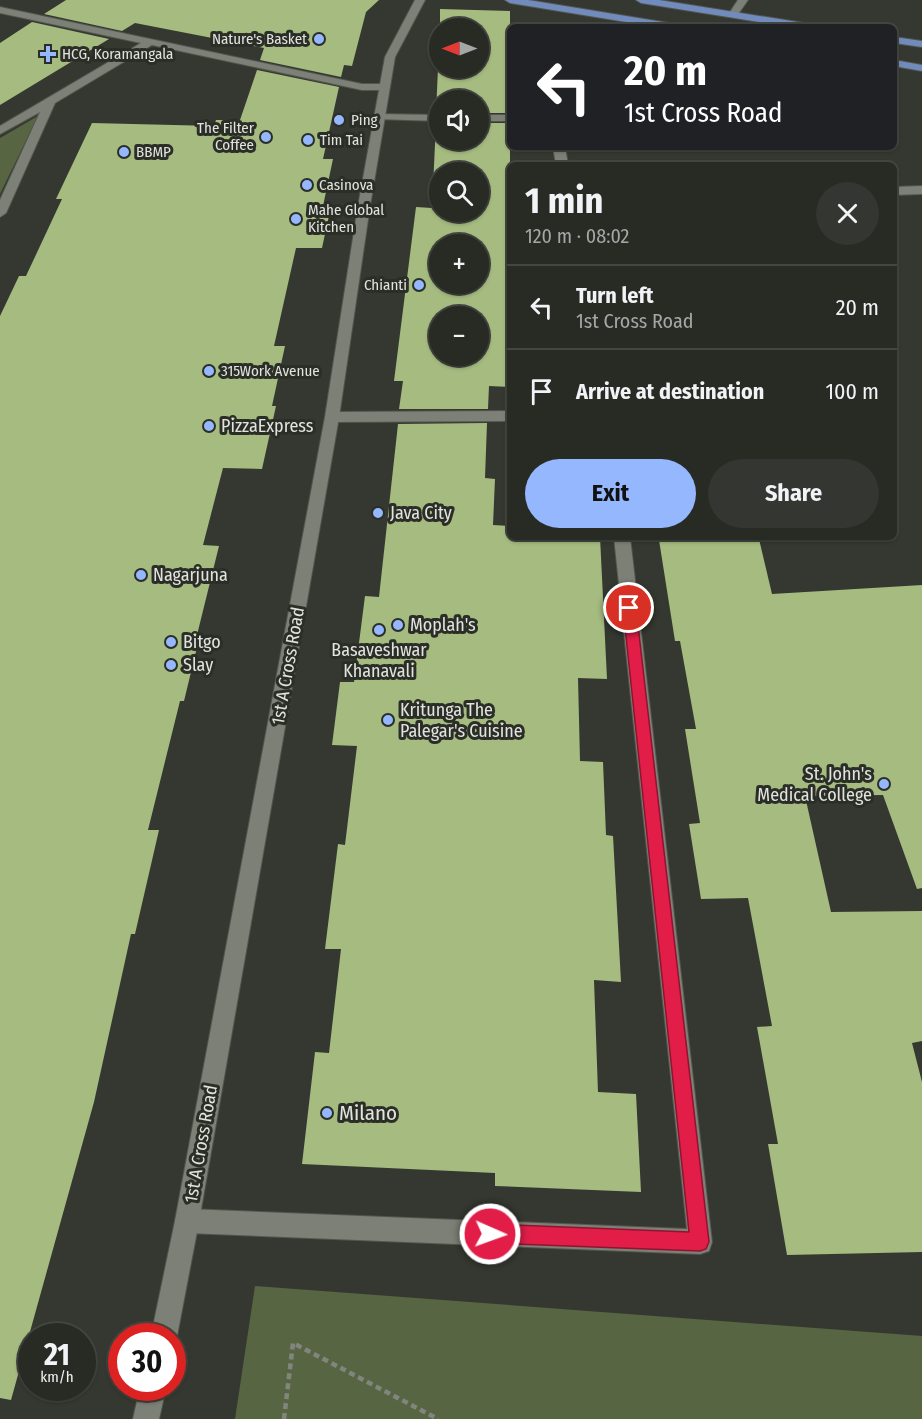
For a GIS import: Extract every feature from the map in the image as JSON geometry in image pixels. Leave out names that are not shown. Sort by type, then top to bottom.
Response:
[{"type":"main road","points":[[510,0],[657,24]]},
{"type":"main road","points":[[641,0],[791,24]]},
{"type":"main road","points":[[897,40],[922,44]]},
{"type":"main road","points":[[897,64],[922,68]]},
{"type":"street","name":"1st A Cross Road","points":[[167,1323],[332,417],[390,57],[420,0]]},
{"type":"street","points":[[733,15],[743,0]]},
{"type":"street","points":[[0,17],[5,11],[362,87],[385,87]]},
{"type":"street","points":[[0,131],[150,42]]},
{"type":"street","points":[[0,213],[50,102]]},
{"type":"street","points":[[379,117],[429,118]]},
{"type":"street","points":[[489,118],[507,118]]},
{"type":"street","points":[[897,191],[922,190]]},
{"type":"street","points":[[332,417],[507,416]]},
{"type":"street","points":[[187,1221],[700,1242],[622,540]]},
{"type":"street","points":[[146,1419],[150,1401]]},
{"type":"path","points":[[284,1419],[293,1343],[438,1419]]},
{"type":"green space","points":[[38,116],[0,194],[0,138]]},
{"type":"green space","points":[[255,1286],[922,1336],[922,1419],[235,1419]]},
{"type":"building","points":[[66,0],[379,0],[366,12],[352,66],[344,65],[341,77],[260,60],[264,48],[135,23],[122,31],[44,14]]},
{"type":"building","points":[[440,9],[510,11],[510,24],[507,24],[507,113],[489,113],[489,90],[437,90],[438,78],[489,78],[489,18],[440,18]]},
{"type":"building","points":[[32,22],[109,39],[0,105],[0,43]]},
{"type":"building","points":[[257,70],[339,87],[323,159],[333,159],[323,206],[331,206],[322,248],[296,248],[274,346],[285,346],[272,406],[276,406],[262,469],[223,468],[203,545],[219,546],[197,635],[200,635],[184,701],[180,701],[148,830],[159,830],[135,934],[131,934],[94,1102],[32,1323],[18,1323],[18,1375],[11,1400],[0,1398],[0,316],[19,276],[26,276],[62,199],[56,199],[92,123],[214,126],[216,120],[240,120]]},
{"type":"building","points":[[489,123],[507,123],[507,150],[510,150],[510,162],[507,162],[507,387],[489,386],[488,409],[399,409],[403,381],[394,381],[416,207],[429,208],[429,222],[489,222],[489,162],[434,162],[435,150],[489,150]]},
{"type":"building","points":[[487,423],[485,478],[495,479],[493,525],[507,526],[507,540],[600,540],[607,679],[578,678],[580,761],[603,762],[606,835],[613,836],[621,982],[594,980],[598,1092],[636,1094],[641,1192],[495,1186],[495,1173],[302,1164],[315,1052],[329,1053],[341,949],[325,949],[338,844],[345,845],[357,746],[332,745],[340,682],[354,682],[365,596],[379,597],[398,424]]},
{"type":"building","points":[[659,540],[759,540],[772,594],[922,585],[922,888],[917,889],[883,795],[805,796],[831,912],[922,911],[922,1041],[912,1043],[922,1082],[922,1252],[787,1255],[768,1144],[778,1144],[757,1027],[772,1026],[748,898],[701,899],[689,824],[700,823],[685,729],[696,729],[680,641],[675,641]]},
{"type":"place","name":"Nature's Basket","points":[[319,39]]},
{"type":"place","name":"HCG, Koramangala","points":[[48,54]]},
{"type":"place","name":"Ping","points":[[339,120]]},
{"type":"place","name":"The Filter Coffee","points":[[266,137]]},
{"type":"place","name":"Tim Tai","points":[[308,140]]},
{"type":"place","name":"BBMP","points":[[124,152]]},
{"type":"place","name":"Casinova","points":[[307,185]]},
{"type":"place","name":"Mahe Global Kitchen","points":[[296,219]]},
{"type":"place","name":"Chianti","points":[[419,285]]},
{"type":"place","name":"315Work Avenue","points":[[209,371]]},
{"type":"place","name":"PizzaExpress","points":[[209,426]]},
{"type":"place","name":"Java City","points":[[378,513]]},
{"type":"place","name":"Nagarjuna","points":[[141,575]]},
{"type":"place","name":"Moplah's","points":[[398,625]]},
{"type":"place","name":"Basaveshwar Khanavali","points":[[379,630]]},
{"type":"place","name":"Bitgo","points":[[171,642]]},
{"type":"place","name":"Slay","points":[[171,665]]},
{"type":"place","name":"Kritunga The Palegar's Cuisine","points":[[388,720]]},
{"type":"place","name":"St. John's Medical College","points":[[884,784]]},
{"type":"place","name":"Milano","points":[[327,1113]]},
{"type":"route","points":[[490,1234],[700,1242],[629,608]]}]
